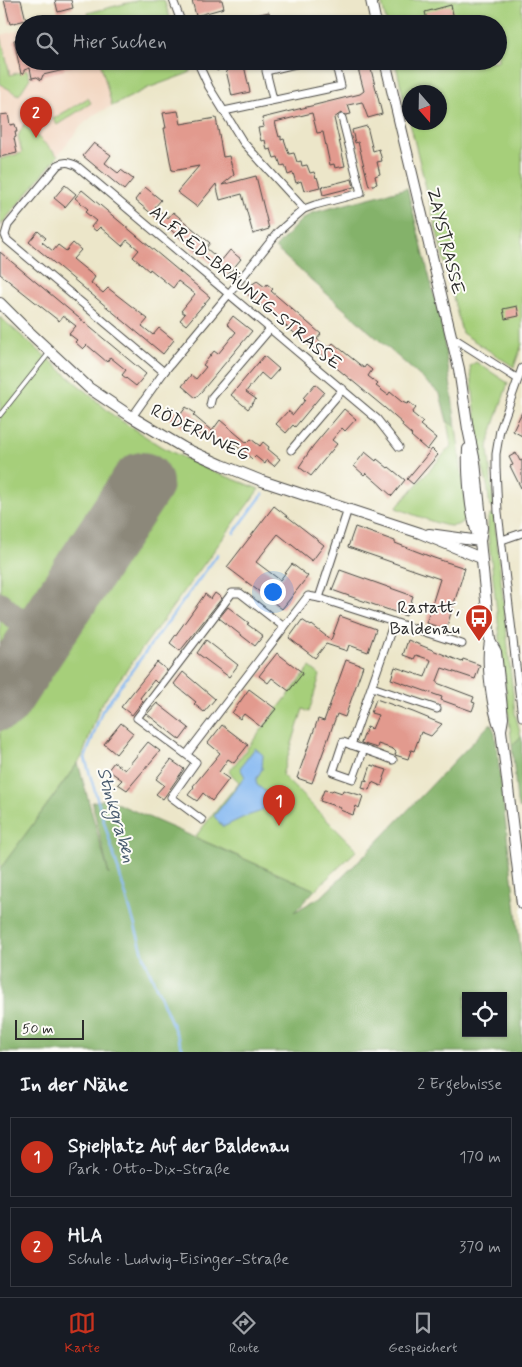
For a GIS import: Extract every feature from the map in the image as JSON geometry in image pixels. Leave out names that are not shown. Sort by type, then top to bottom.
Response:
[{"type":"street","points":[[173,0],[179,15]]},
{"type":"street","points":[[370,0],[374,15]]},
{"type":"street","points":[[202,70],[243,142],[304,209]]},
{"type":"street","points":[[270,70],[266,71],[273,99]]},
{"type":"street","points":[[224,111],[341,86],[337,70]]},
{"type":"street","name":"ZAYSTRASSE","points":[[386,70],[452,337],[475,462],[482,528],[480,541],[490,641],[489,662],[496,720],[501,730],[522,904]]},
{"type":"street","points":[[132,417],[164,372],[278,232],[304,209],[361,193],[342,118]]},
{"type":"street","name":"ALFRED-BRÄUNIG-STRASSE","points":[[164,372],[7,240],[5,230],[58,166],[64,162],[70,162],[77,166],[228,295],[343,389],[378,419],[399,447]]},
{"type":"street","name":"RÖDERNWEG","points":[[0,303],[89,388],[132,417],[184,448],[222,466],[262,481],[420,533],[482,558]]},
{"type":"street","points":[[210,405],[212,397],[270,329]]},
{"type":"street","points":[[452,337],[518,379]]},
{"type":"street","points":[[522,368],[500,430],[496,454],[498,512],[522,717]]},
{"type":"street","points":[[291,450],[343,389]]},
{"type":"street","points":[[320,598],[348,509]]},
{"type":"street","name":"RÖDERNWEG","points":[[420,533],[480,541]]},
{"type":"street","points":[[502,540],[522,533]]},
{"type":"street","points":[[202,820],[171,797],[196,762],[137,718],[232,593],[240,593],[284,627]]},
{"type":"street","points":[[187,754],[308,596],[320,598],[462,644]]},
{"type":"street","points":[[351,745],[394,622]]},
{"type":"street","points":[[372,687],[437,709]]},
{"type":"street","points":[[364,749],[353,779],[333,772],[343,742],[364,749],[393,760]]},
{"type":"lane","points":[[0,415],[50,352]]},
{"type":"shaded area","points":[[15,31],[15,70],[102,70],[112,106],[95,114],[81,126],[0,228],[0,32],[1,35]]},
{"type":"green space","points":[[139,0],[164,0],[169,15],[89,15],[88,13]]},
{"type":"green space","points":[[381,0],[522,0],[522,344],[514,367],[462,333],[412,130],[447,130],[447,85],[402,85],[402,91],[397,70],[507,70],[507,15],[385,15]]},
{"type":"green space","points":[[0,32],[10,75],[27,70],[30,78],[19,95],[0,84]]},
{"type":"green space","points":[[102,70],[190,70],[189,73],[148,88],[112,106]]},
{"type":"green space","points":[[88,98],[91,103],[57,125],[53,119]]},
{"type":"green space","points":[[37,105],[40,113],[33,123],[27,112]]},
{"type":"green space","points":[[24,124],[58,156],[0,226],[0,159],[22,153],[18,136]]},
{"type":"green space","points":[[407,188],[441,323],[456,427],[447,421],[440,394],[275,248],[301,220],[312,213]]},
{"type":"green space","points":[[0,317],[114,416],[160,446],[207,469],[259,489],[100,706],[82,757],[0,869]]},
{"type":"green space","points":[[476,362],[508,383],[488,448],[494,507],[490,507],[481,461],[470,366]]},
{"type":"green space","points":[[447,421],[456,427],[467,513],[462,522],[453,526],[433,522],[396,508],[451,446]]},
{"type":"green space","points":[[494,514],[515,713],[521,737],[512,745],[488,533],[488,517]]},
{"type":"green space","points":[[310,667],[320,675],[309,712],[303,709],[282,775],[357,850],[315,890],[195,837],[239,782],[229,772]]},
{"type":"green space","points":[[491,723],[495,733],[522,963],[522,1052],[0,1052],[0,869],[78,763],[109,875],[92,802],[107,799],[315,890],[294,912],[322,896],[363,857]]},
{"type":"green space","points":[[521,737],[522,809],[519,808],[517,802],[512,745]]},
{"type":"water","points":[[255,748],[263,755],[262,769],[256,780],[257,785],[272,797],[271,803],[259,812],[223,827],[214,816],[245,777],[240,768]]},
{"type":"building","points":[[4,0],[21,0],[25,15],[15,15],[15,23],[10,24]]},
{"type":"building","points":[[55,0],[71,0],[73,8],[58,12]]},
{"type":"building","points":[[192,0],[222,0],[224,8],[196,15]]},
{"type":"building","points":[[451,5],[453,15],[426,15],[425,12]]},
{"type":"building","points":[[269,12],[270,15],[256,15]]},
{"type":"building","points":[[30,70],[64,70],[43,75],[41,80],[37,77],[32,78]]},
{"type":"building","points":[[226,70],[245,70],[250,92],[232,96]]},
{"type":"building","points":[[358,70],[371,70],[382,114],[368,118],[362,102],[348,105],[351,114],[341,113],[334,118],[345,166],[335,168],[334,164],[330,165],[323,132],[317,133],[312,113],[275,122],[279,137],[281,136],[281,140],[284,139],[289,154],[294,153],[297,162],[301,161],[302,166],[307,165],[310,173],[314,172],[317,177],[320,187],[304,191],[301,181],[296,183],[293,173],[288,175],[285,165],[281,166],[278,157],[274,158],[271,149],[267,150],[265,140],[261,141],[258,128],[264,127],[262,118],[360,94],[364,91]]},
{"type":"building","points":[[178,111],[181,124],[216,118],[223,157],[229,156],[234,175],[222,185],[256,176],[269,229],[253,234],[242,194],[220,200],[216,184],[197,207],[177,192],[199,166],[172,171],[163,113]]},
{"type":"building","points":[[8,114],[10,125],[15,124],[17,132],[15,132],[16,137],[14,138],[17,153],[0,157],[0,115]]},
{"type":"building","points":[[367,126],[373,151],[379,149],[382,161],[377,162],[380,174],[375,176],[377,184],[369,186],[358,142],[355,143],[352,130]]},
{"type":"building","points":[[94,143],[111,155],[105,163],[118,173],[121,170],[133,179],[124,190],[83,156]]},
{"type":"building","points":[[352,179],[354,187],[323,195],[321,187]]},
{"type":"building","points":[[65,185],[76,194],[65,207],[54,198]]},
{"type":"building","points":[[145,187],[161,200],[155,207],[168,218],[173,212],[210,243],[206,248],[221,261],[230,250],[241,259],[227,276],[197,252],[194,252],[190,246],[135,200]]},
{"type":"building","points":[[82,190],[210,297],[186,325],[180,320],[185,314],[181,311],[195,294],[178,281],[173,288],[150,269],[149,271],[133,257],[139,250],[127,240],[122,246],[100,227],[96,231],[91,227],[96,221],[85,212],[88,209],[75,198]]},
{"type":"building","points":[[38,231],[46,238],[42,242],[53,251],[58,245],[66,251],[73,243],[81,250],[73,259],[95,277],[91,283],[103,293],[108,288],[148,319],[142,326],[153,335],[159,328],[174,340],[163,354],[29,242]]},
{"type":"building","points":[[0,252],[146,374],[136,386],[122,375],[126,370],[110,357],[107,362],[87,345],[83,349],[75,342],[77,340],[69,334],[76,326],[63,316],[59,321],[0,274]]},
{"type":"building","points":[[257,281],[265,287],[267,284],[273,289],[271,291],[321,334],[317,339],[328,348],[333,343],[364,368],[366,365],[372,370],[368,376],[378,384],[376,386],[388,395],[390,392],[402,402],[407,404],[409,402],[416,408],[412,413],[423,422],[420,425],[436,438],[427,450],[385,408],[246,293],[251,285]]},
{"type":"building","points":[[517,306],[519,316],[505,319],[503,309]]},
{"type":"building","points":[[233,316],[252,331],[196,398],[182,386],[191,375],[196,379],[206,367],[203,365],[214,351],[218,354],[236,332],[227,324]]},
{"type":"building","points":[[264,356],[279,369],[269,380],[261,373],[248,389],[246,392],[256,399],[248,409],[231,395]]},
{"type":"building","points":[[315,384],[324,392],[295,427],[293,425],[286,433],[276,424],[288,411],[293,415],[305,400],[303,398]]},
{"type":"building","points":[[186,407],[195,413],[193,415],[212,431],[220,420],[247,443],[251,439],[260,446],[263,442],[280,459],[274,466],[267,460],[265,464],[255,456],[252,459],[231,441],[226,448],[209,434],[206,439],[187,424],[184,429],[168,418],[174,409],[181,414]]},
{"type":"building","points":[[344,409],[356,419],[345,431],[342,428],[332,440],[337,444],[311,476],[299,467],[313,446]]},
{"type":"building","points":[[522,412],[522,436],[513,431]]},
{"type":"building","points":[[432,449],[438,455],[413,484],[407,479]]},
{"type":"building","points":[[365,452],[405,480],[392,496],[366,473],[364,475],[354,466]]},
{"type":"building","points":[[516,453],[520,461],[522,460],[522,490],[510,466],[513,465],[509,457]]},
{"type":"building","points":[[274,506],[324,545],[312,561],[278,534],[256,562],[280,580],[292,564],[308,576],[282,609],[227,567]]},
{"type":"building","points":[[355,527],[465,568],[446,629],[426,623],[440,579],[348,547]]},
{"type":"building","points":[[340,570],[413,596],[406,616],[332,590]]},
{"type":"building","points":[[215,593],[222,598],[180,651],[170,643],[205,594],[211,599]]},
{"type":"building","points":[[228,607],[263,636],[255,646],[219,618]]},
{"type":"building","points":[[340,616],[376,629],[368,652],[349,645],[347,651],[326,644],[315,658],[289,638],[302,620],[312,625],[331,640]]},
{"type":"building","points":[[206,640],[238,665],[229,677],[197,653]]},
{"type":"building","points":[[408,640],[462,662],[463,659],[480,665],[475,679],[442,668],[437,681],[437,683],[474,697],[472,702],[475,703],[472,711],[441,700],[442,697],[391,679],[395,667],[425,677],[431,660],[416,655],[414,659],[403,655]]},
{"type":"building","points":[[277,653],[303,673],[289,691],[272,678],[268,683],[259,676]]},
{"type":"building","points":[[346,660],[363,666],[345,717],[337,714],[312,783],[297,778],[318,719],[324,721]]},
{"type":"building","points":[[157,662],[167,670],[157,683],[154,680],[140,698],[143,701],[132,715],[121,707]]},
{"type":"building","points":[[183,672],[215,699],[204,712],[194,704],[196,702],[174,684]]},
{"type":"building","points":[[249,689],[276,709],[261,727],[244,714],[240,719],[232,713]]},
{"type":"building","points":[[376,699],[442,724],[431,736],[421,732],[414,751],[411,750],[408,759],[395,755],[396,752],[393,749],[378,744],[377,748],[361,743],[367,727],[372,729],[378,715],[371,713]]},
{"type":"building","points":[[157,703],[189,728],[180,740],[147,714]]},
{"type":"building","points":[[121,723],[133,733],[116,754],[104,744]]},
{"type":"building","points":[[222,725],[248,745],[234,763],[228,759],[219,772],[229,779],[212,801],[203,793],[197,801],[188,795],[220,753],[208,743]]},
{"type":"building","points":[[148,742],[160,751],[127,790],[118,784],[122,780],[108,770],[114,762],[125,770]]},
{"type":"building","points":[[171,760],[184,769],[163,799],[156,794],[164,785],[156,779]]},
{"type":"building","points":[[371,765],[387,770],[381,786],[372,782],[369,790],[362,788],[364,780],[368,781],[366,780]]},
{"type":"building","points":[[324,790],[342,793],[343,790],[363,796],[359,808],[356,806],[353,815],[340,810],[341,808],[320,801]]},
{"type":"waterway","name":"Stinkgraben","points":[[234,533],[263,494]]},
{"type":"waterway","name":"Stinkgraben","points":[[184,1052],[146,963],[85,758],[102,711],[218,554]]},
{"type":"taxiway","points":[[0,604],[39,639]]},
{"type":"runway","points":[[0,700],[142,483]]},
{"type":"place","name":"HLA","points":[[36,138]]},
{"type":"place","name":"Rastatt, Baldenau","points":[[479,642]]},
{"type":"place","name":"Spielplatz Auf der Baldenau","points":[[279,826]]}]
